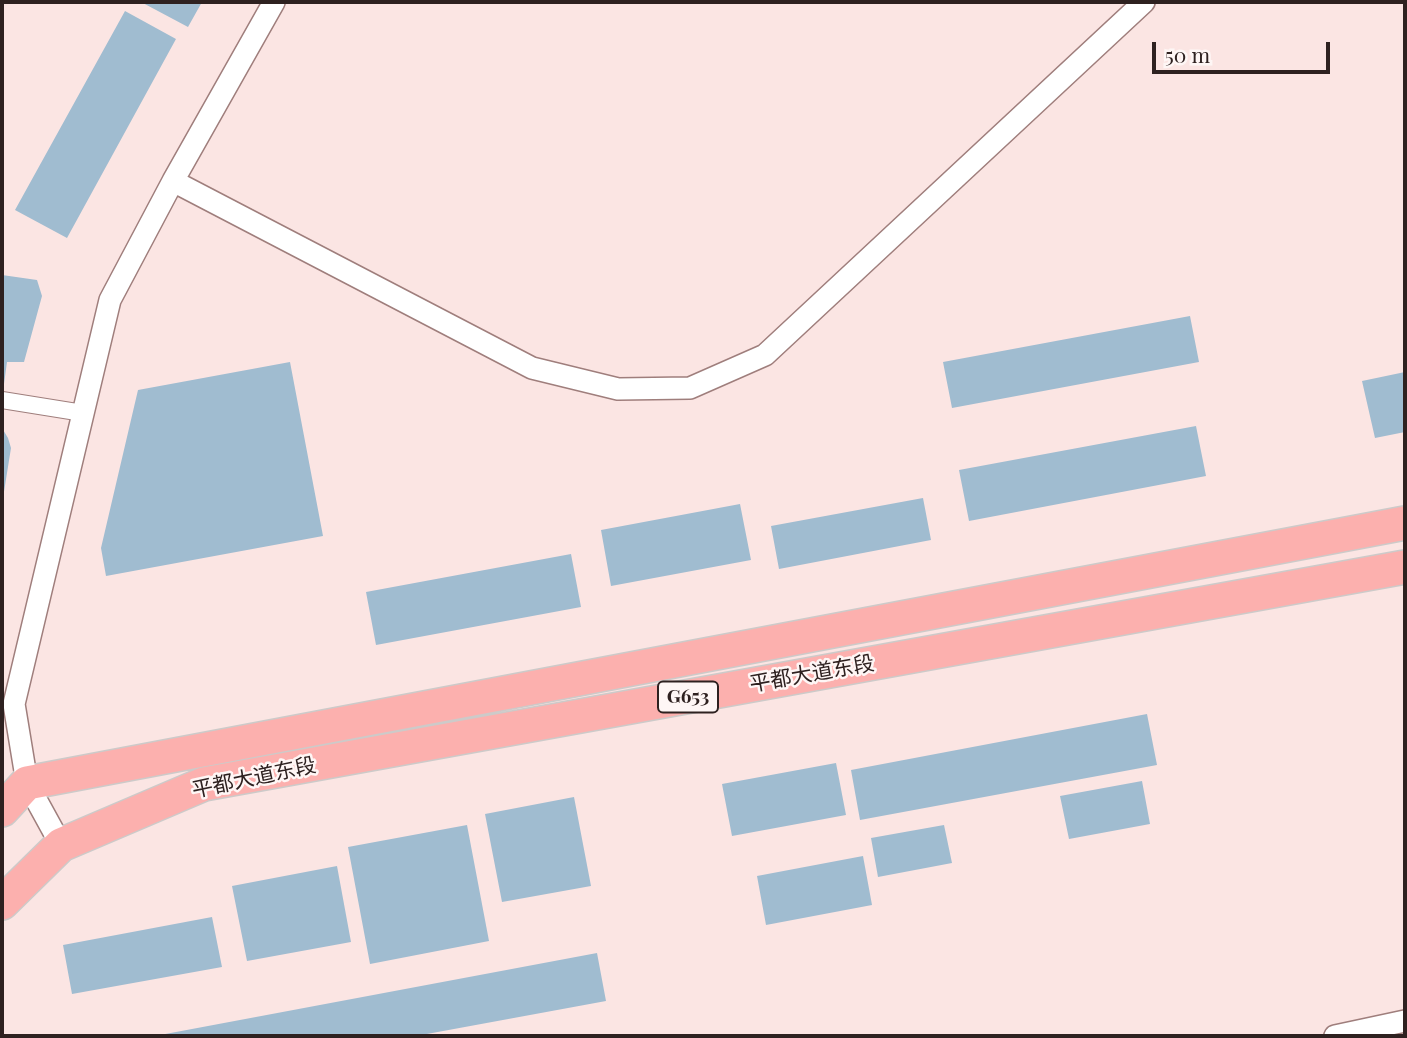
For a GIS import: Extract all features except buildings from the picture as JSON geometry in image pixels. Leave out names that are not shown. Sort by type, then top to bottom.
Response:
[{"type":"highway","name":"平都大道东段","points":[[27,783],[1405,523]]},
{"type":"highway","name":"平都大道东段","points":[[2,903],[61,845],[204,784],[1405,567]]},
{"type":"highway","points":[[2,810],[27,783]]},
{"type":"street","points":[[61,845],[27,783],[14,704],[110,300],[173,181],[274,2]]},
{"type":"street","points":[[173,181],[532,368],[618,389],[690,388],[765,355],[1144,2]]},
{"type":"street","points":[[2,400],[83,413]]},
{"type":"street","points":[[1335,1036],[1405,1020]]}]
